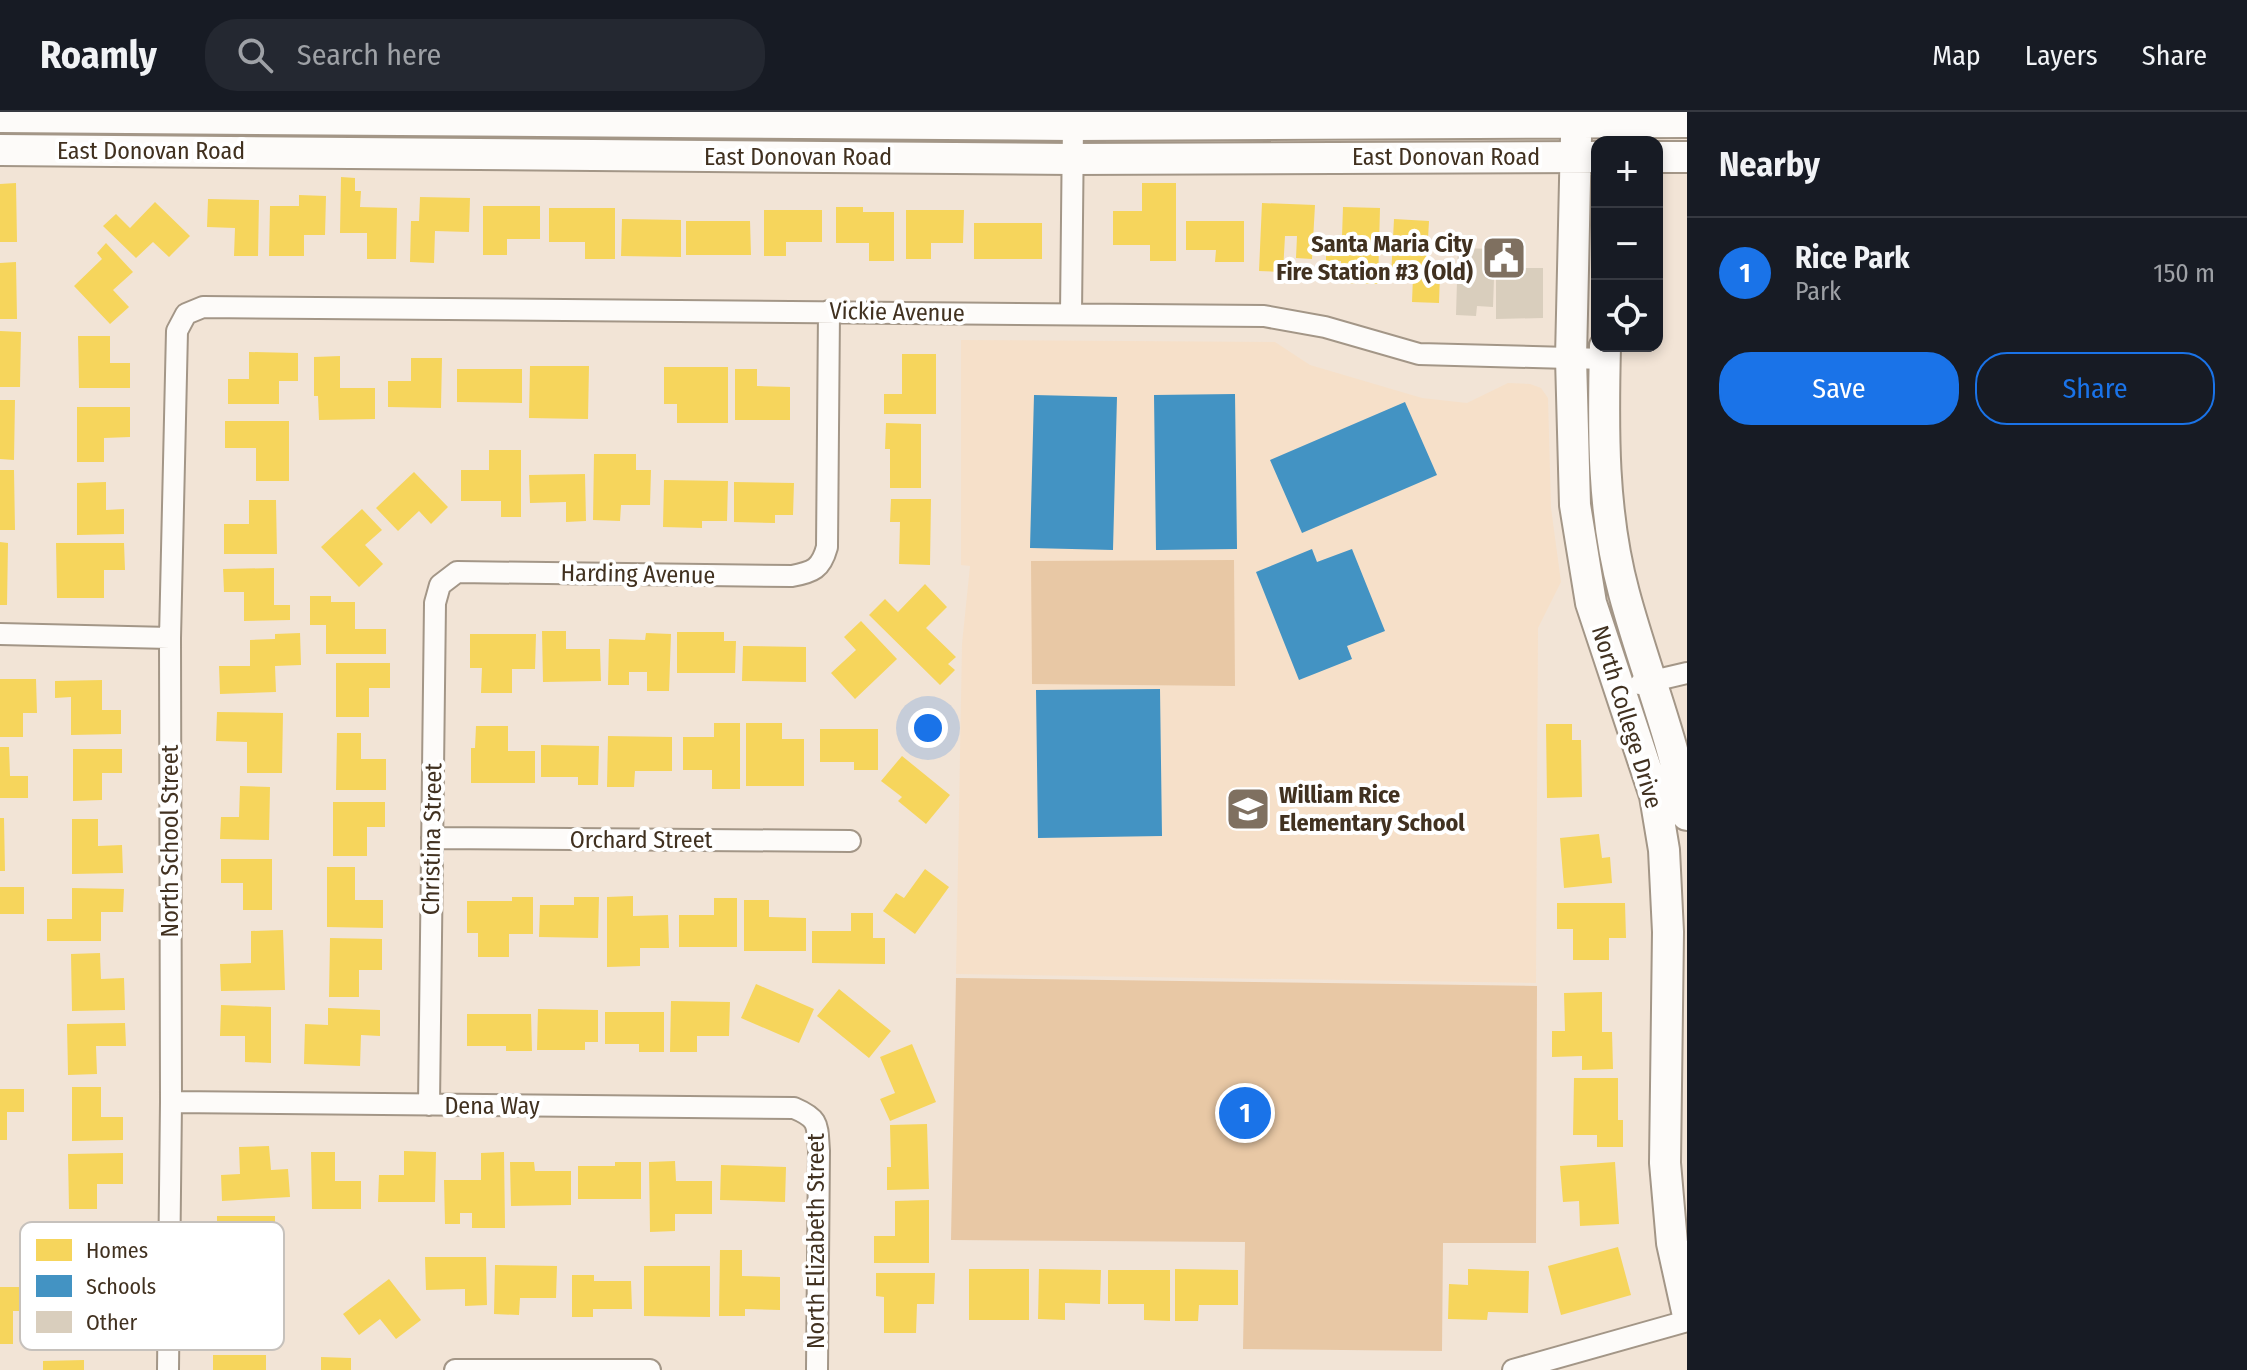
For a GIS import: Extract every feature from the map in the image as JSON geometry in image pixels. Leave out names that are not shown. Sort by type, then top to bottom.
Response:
[{"type":"main road","name":"East Donovan Road","points":[[0,117],[1073,125],[1248,119],[1576,123],[1610,132],[1687,122]]},
{"type":"main road","name":"North College Drive","points":[[1576,123],[1586,157],[1571,358],[1575,505],[1591,603],[1655,796],[1677,932],[1665,1163],[1672,1243],[1687,1311]]},
{"type":"main road","name":"East Donovan Road","points":[[0,150],[1072,159],[1586,157]]},
{"type":"main road","points":[[1663,157],[1687,157]]},
{"type":"main road","name":"North College Drive","points":[[1605,353],[1606,493],[1612,536],[1624,593],[1652,680],[1687,815]]},
{"type":"street","points":[[1248,119],[1248,157]]},
{"type":"street","points":[[1071,314],[1073,125]]},
{"type":"street","name":"Vickie Avenue","points":[[186,314],[203,307],[1264,316],[1325,327],[1419,354],[1571,358],[1605,353]]},
{"type":"street","name":"Harding Avenue","points":[[448,576],[457,572],[792,576],[810,573],[823,561],[827,547],[829,311]]},
{"type":"street","name":"North School Street","points":[[170,1222],[170,638],[177,331],[186,314]]},
{"type":"street","name":"Christina Street","points":[[429,1105],[435,603],[440,585],[448,576]]},
{"type":"street","points":[[0,634],[170,638]]},
{"type":"street","points":[[1622,691],[1652,680],[1687,673]]},
{"type":"street","name":"Orchard Street","points":[[432,838],[850,841]]},
{"type":"street","name":"Dena Way","points":[[171,1102],[794,1108],[811,1115]]},
{"type":"street","name":"North Elizabeth Street","points":[[811,1115],[817,1122],[819,1151],[817,1370]]},
{"type":"street","points":[[1513,1370],[1687,1321]]},
{"type":"street","name":"North School Street","points":[[168,1350],[168,1370]]},
{"type":"street","points":[[455,1370],[650,1370]]},
{"type":"shaded area","name":"William Rice Elementary School","points":[[961,340],[1275,342],[1310,365],[1422,398],[1467,403],[1508,383],[1541,388],[1548,398],[1551,508],[1561,582],[1538,628],[1536,983],[956,974],[962,644],[970,566],[961,565]]},
{"type":"shaded area","points":[[1234,560],[1235,686],[1032,684],[1031,561]]},
{"type":"shaded area","points":[[956,978],[1537,986],[1536,1243],[1443,1243],[1442,1351],[1243,1349],[1245,1242],[951,1240]]},
{"type":"building: Homes","points":[[341,177],[355,178],[355,191],[361,191],[360,207],[397,208],[396,259],[367,259],[367,233],[340,233]]},
{"type":"building: Homes","points":[[16,183],[17,242],[0,242],[0,184]]},
{"type":"building: Homes","points":[[1142,183],[1176,183],[1176,261],[1150,261],[1150,245],[1113,245],[1113,211],[1142,211]]},
{"type":"building: Homes","points":[[299,195],[326,196],[325,235],[304,235],[304,256],[269,256],[270,206],[299,206]]},
{"type":"building: Homes","points":[[420,197],[470,198],[469,232],[435,231],[434,263],[410,262],[411,221],[419,221]]},
{"type":"building: Homes","points":[[208,199],[259,200],[258,256],[234,256],[235,228],[207,227]]},
{"type":"building: Homes","points":[[155,202],[190,236],[169,257],[153,242],[136,258],[103,226],[116,214],[130,228]]},
{"type":"building: Homes","points":[[1262,203],[1315,205],[1312,259],[1296,258],[1297,236],[1285,236],[1283,272],[1259,271]]},
{"type":"building: Homes","points":[[483,206],[540,206],[540,239],[507,239],[507,255],[483,255]]},
{"type":"building: Homes","points":[[836,207],[863,207],[863,212],[894,212],[894,261],[869,261],[869,243],[836,243]]},
{"type":"building: Homes","points":[[1343,207],[1380,208],[1378,284],[1341,283],[1341,261],[1326,261],[1326,237],[1342,237]]},
{"type":"building: Homes","points":[[549,208],[615,208],[615,259],[585,259],[585,242],[549,242]]},
{"type":"building: Homes","points":[[764,210],[822,210],[822,242],[786,242],[786,256],[764,256]]},
{"type":"building: Homes","points":[[906,210],[964,210],[963,243],[931,243],[931,259],[906,259]]},
{"type":"building: Homes","points":[[622,219],[681,220],[681,257],[621,256]]},
{"type":"building: Homes","points":[[1394,219],[1429,221],[1426,274],[1440,274],[1439,303],[1412,302],[1413,277],[1391,277]]},
{"type":"building: Homes","points":[[686,221],[750,221],[751,255],[686,255]]},
{"type":"building: Homes","points":[[1186,221],[1244,221],[1244,262],[1215,262],[1216,250],[1186,250]]},
{"type":"building: Homes","points":[[974,223],[1042,223],[1042,259],[974,259]]},
{"type":"building: Homes","points":[[106,243],[133,272],[113,290],[129,307],[110,324],[74,286],[102,259],[97,253]]},
{"type":"building: Homes","points":[[16,262],[17,319],[0,319],[0,263]]},
{"type":"building: Homes","points":[[0,331],[21,332],[20,387],[0,387]]},
{"type":"building: Homes","points":[[78,336],[110,336],[110,363],[130,363],[130,388],[79,388]]},
{"type":"building: Homes","points":[[249,352],[298,353],[298,381],[279,381],[279,404],[228,404],[228,379],[249,379]]},
{"type":"building: Homes","points":[[902,354],[936,354],[936,414],[884,414],[884,394],[902,394]]},
{"type":"building: Homes","points":[[340,356],[340,388],[375,388],[375,419],[319,420],[318,396],[314,396],[314,357]]},
{"type":"building: Homes","points":[[411,358],[442,358],[441,408],[388,407],[388,381],[411,381]]},
{"type":"building: Homes","points":[[530,366],[589,366],[588,419],[529,418]]},
{"type":"building: Homes","points":[[664,367],[728,367],[728,423],[677,423],[677,404],[664,404]]},
{"type":"building: Homes","points":[[457,369],[522,369],[522,403],[457,402]]},
{"type":"building: Homes","points":[[735,369],[757,369],[757,386],[790,387],[790,420],[735,420]]},
{"type":"building: Homes","points":[[0,400],[15,400],[14,460],[0,459]]},
{"type":"building: Homes","points":[[77,407],[130,407],[130,437],[104,438],[104,462],[77,462]]},
{"type":"building: Homes","points":[[225,421],[289,421],[289,481],[256,481],[256,448],[225,448]]},
{"type":"building: Homes","points":[[886,423],[921,424],[921,488],[890,488],[890,449],[885,449]]},
{"type":"building: Homes","points":[[489,450],[521,450],[521,517],[501,517],[501,501],[461,501],[461,470],[489,470]]},
{"type":"building: Homes","points":[[594,454],[636,454],[636,470],[651,470],[650,505],[621,505],[620,521],[593,520]]},
{"type":"building: Homes","points":[[0,470],[14,470],[15,530],[0,530]]},
{"type":"building: Homes","points":[[414,472],[448,507],[431,524],[419,511],[398,531],[376,508]]},
{"type":"building: Homes","points":[[585,474],[586,521],[566,522],[566,502],[530,503],[529,475]]},
{"type":"building: Homes","points":[[664,480],[728,481],[727,521],[702,521],[702,528],[663,527]]},
{"type":"building: Homes","points":[[106,482],[106,510],[124,509],[124,534],[77,535],[77,483]]},
{"type":"building: Homes","points":[[734,482],[794,483],[793,515],[775,515],[775,523],[734,522]]},
{"type":"building: Homes","points":[[891,499],[931,499],[930,565],[899,564],[900,522],[890,522]]},
{"type":"building: Homes","points":[[249,500],[276,500],[277,554],[224,554],[224,524],[249,524]]},
{"type":"building: Homes","points":[[362,509],[382,530],[365,545],[383,564],[359,587],[321,547]]},
{"type":"building: Homes","points":[[0,542],[8,543],[7,605],[0,605]]},
{"type":"building: Homes","points":[[56,543],[124,543],[125,570],[104,570],[104,598],[57,598]]},
{"type":"building: Homes","points":[[274,568],[274,605],[290,605],[290,620],[244,621],[244,592],[224,592],[223,569]]},
{"type":"building: Homes","points":[[925,584],[947,607],[926,628],[956,657],[948,664],[955,670],[940,685],[869,615],[885,599],[898,612]]},
{"type":"building: Homes","points":[[310,596],[331,596],[331,602],[355,602],[355,629],[386,629],[386,654],[326,654],[326,625],[310,625]]},
{"type":"building: Homes","points":[[861,621],[897,659],[855,699],[831,673],[856,650],[844,637]]},
{"type":"building: Homes","points":[[542,631],[566,631],[566,649],[600,649],[601,681],[543,682]]},
{"type":"building: Homes","points":[[677,632],[724,632],[724,641],[736,641],[735,673],[677,673]]},
{"type":"building: Homes","points":[[300,633],[301,665],[275,666],[276,692],[220,694],[219,666],[250,666],[250,640],[275,639],[275,634]]},
{"type":"building: Homes","points":[[646,633],[671,634],[669,691],[647,691],[647,672],[629,672],[629,685],[608,685],[609,639],[645,640]]},
{"type":"building: Homes","points":[[470,634],[536,634],[535,669],[512,669],[512,693],[481,693],[482,668],[470,668]]},
{"type":"building: Homes","points":[[743,646],[806,647],[806,682],[742,681]]},
{"type":"building: Homes","points":[[336,663],[390,663],[390,688],[369,688],[369,717],[336,717]]},
{"type":"building: Homes","points":[[0,679],[36,679],[37,713],[23,713],[23,737],[0,737]]},
{"type":"building: Homes","points":[[102,680],[102,710],[121,710],[121,734],[71,735],[71,697],[55,698],[55,681]]},
{"type":"building: Homes","points":[[217,712],[283,713],[282,773],[247,773],[247,742],[216,741]]},
{"type":"building: Homes","points":[[714,723],[740,723],[740,789],[712,789],[712,770],[683,770],[683,737],[714,737]]},
{"type":"building: Homes","points":[[746,723],[782,723],[782,739],[804,739],[804,786],[746,786]]},
{"type":"building: Homes","points":[[1546,724],[1572,724],[1572,740],[1581,740],[1582,797],[1547,798]]},
{"type":"building: Homes","points":[[476,726],[508,726],[508,751],[535,751],[535,783],[471,783],[471,748],[475,748]]},
{"type":"building: Homes","points":[[820,729],[878,729],[878,770],[854,770],[854,762],[820,762]]},
{"type":"building: Homes","points":[[337,733],[361,733],[361,759],[386,759],[386,790],[336,790]]},
{"type":"building: Homes","points":[[608,736],[672,737],[672,771],[635,771],[634,787],[607,787]]},
{"type":"building: Homes","points":[[541,745],[599,746],[598,785],[578,785],[578,777],[541,777]]},
{"type":"building: Homes","points":[[0,747],[9,747],[10,776],[28,776],[28,798],[0,798]]},
{"type":"building: Homes","points":[[73,749],[122,749],[122,773],[102,773],[102,800],[73,801]]},
{"type":"building: Homes","points":[[902,756],[950,795],[926,824],[898,801],[902,797],[881,781]]},
{"type":"building: Homes","points":[[240,786],[270,787],[269,840],[220,839],[221,817],[239,817]]},
{"type":"building: Homes","points":[[333,802],[385,802],[385,827],[367,827],[367,856],[333,856]]},
{"type":"building: Homes","points":[[0,818],[4,818],[5,871],[0,871]]},
{"type":"building: Homes","points":[[72,819],[98,819],[98,846],[122,845],[123,873],[72,874]]},
{"type":"building: Homes","points":[[1599,834],[1602,858],[1610,857],[1612,883],[1564,888],[1560,838]]},
{"type":"building: Homes","points":[[221,859],[272,859],[272,910],[243,910],[243,883],[221,883]]},
{"type":"building: Homes","points":[[327,867],[355,867],[355,900],[383,900],[383,928],[327,927]]},
{"type":"building: Homes","points":[[925,869],[949,887],[915,934],[883,911],[896,893],[904,898]]},
{"type":"building: Homes","points":[[0,887],[24,887],[24,914],[0,914]]},
{"type":"building: Homes","points":[[72,888],[124,889],[123,912],[101,912],[101,941],[47,941],[47,919],[72,919]]},
{"type":"building: Homes","points":[[633,896],[633,916],[668,915],[669,948],[640,948],[640,966],[607,967],[607,897]]},
{"type":"building: Homes","points":[[512,897],[533,897],[533,934],[509,934],[509,957],[478,957],[478,933],[467,933],[467,901],[512,901]]},
{"type":"building: Homes","points":[[574,897],[599,897],[598,938],[539,937],[540,905],[574,905]]},
{"type":"building: Homes","points":[[714,898],[737,898],[737,947],[679,947],[679,915],[714,915]]},
{"type":"building: Homes","points":[[744,900],[769,900],[769,917],[806,918],[806,951],[744,951]]},
{"type":"building: Homes","points":[[1557,903],[1625,903],[1626,938],[1609,938],[1609,960],[1573,960],[1573,929],[1557,929]]},
{"type":"building: Homes","points":[[851,913],[873,913],[873,938],[885,938],[885,964],[812,963],[812,931],[851,931]]},
{"type":"building: Homes","points":[[283,930],[285,990],[221,991],[220,964],[251,963],[251,931]]},
{"type":"building: Homes","points":[[330,938],[382,939],[382,970],[359,970],[359,997],[329,997]]},
{"type":"building: Homes","points":[[100,953],[101,979],[124,978],[125,1010],[72,1011],[71,954]]},
{"type":"building: Homes","points":[[756,984],[814,1009],[799,1043],[741,1018]]},
{"type":"building: Homes","points":[[839,989],[891,1031],[869,1058],[817,1016]]},
{"type":"building: Homes","points":[[1602,992],[1602,1032],[1612,1032],[1613,1069],[1582,1070],[1582,1056],[1552,1057],[1552,1031],[1565,1031],[1564,993]]},
{"type":"building: Homes","points":[[671,1001],[730,1002],[729,1036],[697,1036],[697,1052],[670,1052]]},
{"type":"building: Homes","points":[[221,1005],[271,1007],[271,1063],[245,1062],[245,1036],[220,1036]]},
{"type":"building: Homes","points":[[328,1008],[380,1010],[380,1036],[361,1035],[360,1066],[304,1064],[305,1024],[328,1025]]},
{"type":"building: Homes","points":[[538,1009],[598,1010],[598,1042],[585,1042],[585,1050],[537,1050]]},
{"type":"building: Homes","points":[[605,1012],[664,1012],[664,1052],[639,1052],[639,1044],[605,1044]]},
{"type":"building: Homes","points":[[467,1014],[531,1014],[532,1051],[506,1051],[506,1046],[467,1046]]},
{"type":"building: Homes","points":[[125,1023],[126,1046],[96,1046],[97,1074],[68,1075],[67,1024]]},
{"type":"building: Homes","points":[[912,1044],[936,1102],[890,1121],[880,1099],[895,1093],[880,1057]]},
{"type":"building: Homes","points":[[1574,1078],[1618,1078],[1618,1120],[1623,1120],[1623,1147],[1597,1147],[1597,1135],[1573,1135]]},
{"type":"building: Homes","points":[[72,1087],[101,1087],[101,1117],[123,1117],[123,1140],[72,1141]]},
{"type":"building: Homes","points":[[0,1089],[24,1089],[24,1112],[7,1112],[7,1140],[0,1140]]},
{"type":"building: Homes","points":[[927,1124],[929,1189],[887,1190],[887,1167],[891,1167],[890,1125]]},
{"type":"building: Homes","points":[[269,1146],[271,1170],[288,1169],[290,1197],[222,1201],[221,1175],[240,1174],[239,1147]]},
{"type":"building: Homes","points":[[404,1151],[436,1152],[435,1202],[378,1202],[379,1175],[404,1175]]},
{"type":"building: Homes","points":[[311,1152],[335,1152],[335,1181],[361,1181],[361,1209],[312,1209]]},
{"type":"building: Homes","points":[[504,1152],[505,1228],[472,1228],[472,1213],[460,1213],[460,1224],[445,1224],[444,1180],[481,1180],[481,1153]]},
{"type":"building: Homes","points":[[123,1153],[123,1184],[97,1184],[97,1209],[69,1209],[68,1154]]},
{"type":"building: Homes","points":[[675,1161],[676,1181],[712,1181],[712,1214],[675,1214],[675,1231],[650,1232],[649,1162]]},
{"type":"building: Homes","points":[[510,1162],[534,1162],[535,1171],[571,1171],[571,1205],[511,1206]]},
{"type":"building: Homes","points":[[615,1162],[641,1162],[641,1199],[578,1199],[578,1166],[615,1166]]},
{"type":"building: Homes","points":[[1615,1162],[1619,1224],[1580,1226],[1579,1201],[1563,1202],[1560,1166]]},
{"type":"building: Homes","points":[[721,1165],[786,1167],[785,1202],[720,1200]]},
{"type":"building: Homes","points":[[929,1200],[929,1263],[874,1263],[874,1236],[895,1236],[895,1201]]},
{"type":"building: Homes","points":[[217,1216],[275,1216],[275,1222],[217,1222]]},
{"type":"building: Homes","points":[[1618,1247],[1631,1295],[1561,1315],[1548,1266]]},
{"type":"building: Homes","points":[[720,1250],[742,1250],[742,1276],[780,1277],[780,1310],[745,1309],[745,1316],[719,1316]]},
{"type":"building: Homes","points":[[425,1257],[486,1257],[487,1305],[465,1306],[465,1289],[426,1290]]},
{"type":"building: Homes","points":[[495,1265],[557,1266],[556,1298],[520,1298],[519,1315],[494,1314]]},
{"type":"building: Homes","points":[[644,1266],[710,1266],[710,1317],[644,1316]]},
{"type":"building: Homes","points":[[969,1269],[1029,1269],[1029,1320],[969,1320]]},
{"type":"building: Homes","points":[[1039,1269],[1101,1270],[1100,1304],[1065,1303],[1065,1320],[1038,1319]]},
{"type":"building: Homes","points":[[1175,1269],[1238,1270],[1238,1305],[1199,1305],[1198,1321],[1175,1321]]},
{"type":"building: Homes","points":[[1468,1269],[1529,1271],[1528,1313],[1488,1312],[1487,1320],[1448,1319],[1449,1284],[1468,1285]]},
{"type":"building: Homes","points":[[1108,1270],[1170,1270],[1170,1321],[1144,1320],[1144,1304],[1108,1304]]},
{"type":"building: Homes","points":[[876,1273],[935,1273],[934,1304],[917,1304],[916,1333],[884,1333],[884,1297],[876,1296]]},
{"type":"building: Homes","points":[[572,1275],[594,1275],[594,1281],[631,1281],[632,1309],[593,1309],[593,1317],[572,1317]]},
{"type":"building: Homes","points":[[389,1279],[421,1320],[396,1339],[380,1319],[359,1335],[343,1314]]},
{"type":"building: Homes","points":[[0,1287],[20,1287],[20,1311],[13,1311],[13,1344],[0,1344]]},
{"type":"building: Homes","points":[[213,1355],[266,1355],[266,1370],[213,1370]]},
{"type":"building: Homes","points":[[321,1357],[351,1358],[351,1370],[321,1370]]},
{"type":"building: Homes","points":[[84,1360],[84,1370],[43,1370],[43,1361]]},
{"type":"building: Schools","points":[[1235,394],[1237,549],[1156,550],[1154,395]]},
{"type":"building: Schools","points":[[1034,395],[1117,397],[1113,550],[1030,548]]},
{"type":"building: Schools","points":[[1405,402],[1437,475],[1302,533],[1270,460]]},
{"type":"building: Schools","points":[[1312,549],[1317,562],[1352,549],[1385,631],[1347,646],[1352,659],[1299,680],[1256,572]]},
{"type":"building: Schools","points":[[1160,689],[1162,836],[1038,838],[1036,690]]},
{"type":"building: Other","points":[[1458,248],[1495,249],[1493,307],[1477,306],[1476,316],[1456,315]]},
{"type":"building: Other","points":[[1496,268],[1543,268],[1543,318],[1496,319]]},
{"type":"place","name":"Santa Maria City Fire Station #3 (Old)","points":[[1504,258]]},
{"type":"place","name":"William Rice Elementary School","points":[[1248,809]]},
{"type":"place","name":"Rice Park","points":[[1245,1113]]}]
